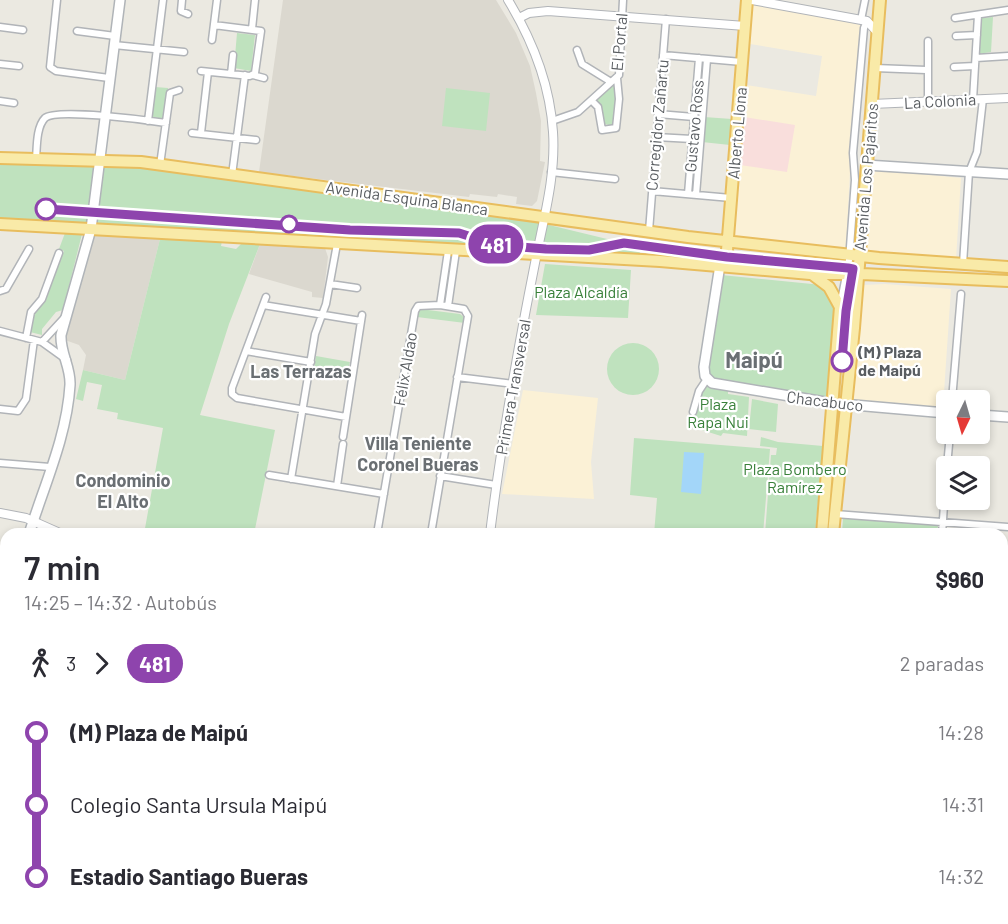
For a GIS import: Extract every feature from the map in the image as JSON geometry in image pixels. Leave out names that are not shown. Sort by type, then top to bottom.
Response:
[{"type":"main road","points":[[31,528],[68,405],[70,375],[61,340],[65,317],[91,229],[120,0]]},
{"type":"main road","name":"Alberto Llona","points":[[707,379],[704,367],[728,241],[747,0]]},
{"type":"main road","name":"Avenida Los Pajaritos","points":[[834,528],[847,405],[854,254],[866,165],[880,0]]},
{"type":"main road","name":"Avenida Esquina Blanca","points":[[0,158],[160,165],[728,241],[1008,267]]},
{"type":"main road","points":[[866,165],[1008,174]]},
{"type":"main road","points":[[0,224],[725,266],[810,274],[1008,281]]},
{"type":"main road","points":[[810,274],[829,287],[840,307]]},
{"type":"main road","name":"Avenida Los Pajaritos","points":[[822,528],[840,307]]},
{"type":"main road","name":"Chacabuco","points":[[707,379],[715,384],[831,404],[936,411]]},
{"type":"main road","points":[[990,416],[1008,417]]},
{"type":"street","points":[[57,0],[50,67],[56,71],[109,78]]},
{"type":"street","points":[[148,121],[164,0]]},
{"type":"street","points":[[182,0],[181,11],[188,14]]},
{"type":"street","points":[[212,40],[217,0]]},
{"type":"street","points":[[252,29],[255,0]]},
{"type":"street","name":"Primera Transversal","points":[[491,528],[496,485],[545,217],[551,172],[552,121],[538,60],[508,0]]},
{"type":"street","name":"El Portal","points":[[552,121],[572,116],[592,102],[614,80],[620,68],[623,0]]},
{"type":"street","points":[[752,0],[864,20],[877,33]]},
{"type":"street","name":"Avenida Los Pajaritos","points":[[854,254],[855,126],[865,0]]},
{"type":"street","points":[[955,18],[1008,10]]},
{"type":"street","points":[[519,18],[529,13],[548,11],[745,26]]},
{"type":"street","points":[[973,100],[978,15]]},
{"type":"street","name":"Corregidor Zañartu","points":[[649,231],[666,19]]},
{"type":"street","points":[[214,25],[252,29],[262,33],[254,75]]},
{"type":"street","points":[[0,27],[23,30]]},
{"type":"street","points":[[77,32],[157,49],[184,52]]},
{"type":"street","points":[[956,36],[977,34]]},
{"type":"street","points":[[927,102],[928,41]]},
{"type":"street","points":[[577,50],[582,64],[614,80],[620,99],[616,128],[604,131],[600,129],[598,107],[592,102]]},
{"type":"street","points":[[231,74],[233,55]]},
{"type":"street","points":[[663,55],[742,62]]},
{"type":"street","points":[[976,58],[1008,56]]},
{"type":"street","name":"Gustavo Ross","points":[[692,194],[694,117],[703,59]]},
{"type":"street","name":"Gustavo Ross","points":[[692,194],[703,59]]},
{"type":"street","points":[[0,64],[19,66]]},
{"type":"street","points":[[954,67],[975,66]]},
{"type":"street","points":[[874,68],[926,69]]},
{"type":"street","points":[[201,134],[205,72],[254,75],[264,78]]},
{"type":"street","points":[[232,175],[245,75]]},
{"type":"street","points":[[160,165],[170,93],[179,90]]},
{"type":"street","name":"La Colonia","points":[[872,104],[1008,98]]},
{"type":"street","points":[[963,264],[969,172],[977,153],[983,99]]},
{"type":"street","points":[[0,101],[14,103]]},
{"type":"street","points":[[36,159],[40,126],[47,117],[64,113],[165,123]]},
{"type":"street","points":[[658,114],[694,117]]},
{"type":"street","points":[[192,133],[256,140]]},
{"type":"street","points":[[656,137],[693,139]]},
{"type":"street","points":[[1008,169],[1008,174]]},
{"type":"street","points":[[551,172],[615,179]]},
{"type":"street","points":[[652,191],[731,198]]},
{"type":"street","points":[[291,479],[311,362],[337,244]]},
{"type":"street","points":[[0,290],[6,290],[29,249]]},
{"type":"street","points":[[432,528],[468,316],[464,309],[440,305],[452,251]]},
{"type":"street","points":[[448,306],[452,251]]},
{"type":"street","points":[[26,338],[31,312],[42,299],[59,253]]},
{"type":"street","name":"Avenida Los Pajaritos","points":[[840,307],[853,274]]},
{"type":"street","points":[[330,284],[357,288]]},
{"type":"street","points":[[953,390],[961,294]]},
{"type":"street","points":[[266,297],[231,390],[237,398],[346,417]]},
{"type":"street","points":[[262,305],[321,315],[361,318],[337,486]]},
{"type":"street","name":"Félix Aldao","points":[[378,528],[415,311],[418,306],[440,305]]},
{"type":"street","points":[[42,342],[65,317]]},
{"type":"street","points":[[0,333],[42,342],[68,361]]},
{"type":"street","points":[[0,409],[18,411],[26,399],[34,340]]},
{"type":"street","points":[[246,351],[311,362]]},
{"type":"street","points":[[457,377],[514,384]]},
{"type":"street","name":"Alberto Llona","points":[[693,412],[699,391],[707,379]]},
{"type":"street","points":[[0,463],[50,467]]},
{"type":"street","points":[[269,475],[384,494]]},
{"type":"street","points":[[440,476],[496,485]]},
{"type":"street","points":[[943,528],[944,510]]},
{"type":"street","points":[[0,513],[33,521],[49,528]]},
{"type":"street","points":[[835,514],[1008,527]]},
{"type":"shaded area","points":[[283,0],[496,0],[516,33],[530,66],[536,93],[541,121],[540,161],[545,162],[537,201],[532,206],[516,204],[517,197],[498,194],[497,197],[470,194],[469,197],[259,172]]},
{"type":"shaded area","points":[[753,5],[862,25],[851,152],[846,250],[733,240],[746,85],[816,96],[822,56],[750,44]]},
{"type":"shaded area","points":[[744,117],[795,125],[787,172],[740,165]]},
{"type":"shaded area","points":[[872,169],[961,178],[956,260],[864,251]]},
{"type":"shaded area","points":[[93,235],[160,239],[125,380],[83,370],[86,355],[79,345],[65,340]]},
{"type":"shaded area","points":[[260,244],[325,248],[328,257],[323,298],[312,297],[312,292],[249,274]]},
{"type":"shaded area","points":[[885,284],[951,289],[944,390],[936,390],[936,407],[851,401],[863,285]]},
{"type":"shaded area","points":[[523,390],[598,398],[591,462],[594,499],[502,494]]},
{"type":"green space","points":[[993,17],[991,52],[978,54],[981,18]]},
{"type":"green space","points":[[237,33],[255,35],[251,71],[234,68]]},
{"type":"green space","points":[[614,82],[617,99],[614,126],[604,124],[601,106],[596,100]]},
{"type":"green space","points":[[155,87],[168,88],[165,119],[151,117]]},
{"type":"green space","points":[[446,88],[490,93],[486,131],[442,126]]},
{"type":"green space","points":[[704,117],[732,119],[730,145],[702,142]]},
{"type":"green space","points":[[0,162],[133,165],[512,216],[636,246],[642,256],[0,222]]},
{"type":"green space","points":[[65,233],[82,234],[63,310],[56,312],[42,329],[42,335],[30,332],[33,313],[42,304],[64,251],[59,249]]},
{"type":"green space","points":[[160,239],[222,241],[221,246],[236,249],[242,243],[260,244],[229,324],[200,415],[275,430],[255,528],[145,528],[163,428],[117,419],[118,413],[97,409],[102,385],[87,382],[83,401],[76,399],[83,370],[125,380]]},
{"type":"green space","name":"Plaza Alcaldía","points":[[545,264],[631,270],[628,318],[536,315]]},
{"type":"green space","points":[[721,275],[822,285],[835,299],[827,398],[714,379],[708,374]]},
{"type":"green space","points":[[420,309],[460,314],[465,318],[465,323],[417,317]]},
{"type":"green space","points":[[633,343],[643,345],[651,351],[657,359],[659,369],[657,379],[651,387],[643,393],[633,395],[623,393],[615,387],[609,379],[607,369],[609,359],[615,351],[623,345]]},
{"type":"green space","points":[[316,356],[350,362],[347,373],[314,367]]},
{"type":"green space","name":"Plaza Rapa Nui","points":[[708,385],[728,389],[728,394],[749,397],[747,436],[723,433],[721,436],[692,427],[699,396]]},
{"type":"green space","points":[[752,399],[778,404],[776,432],[749,429]]},
{"type":"green space","name":"Plaza Bombero Ramírez","points":[[761,437],[778,442],[823,446],[816,528],[765,528],[771,455],[776,455],[777,448],[760,446]]},
{"type":"green space","points":[[634,438],[770,449],[763,528],[654,528],[657,498],[630,495]]},
{"type":"green space","points":[[843,517],[938,525],[938,528],[842,528]]},
{"type":"water","points":[[684,452],[704,453],[701,494],[681,492]]},
{"type":"bus line","name":"481","points":[[46,209],[85,214],[252,222],[350,230],[459,233],[497,245],[546,249],[589,250],[624,243],[727,257],[848,268],[853,269],[849,282],[842,361]]},
{"type":"place","name":"(M) Plaza de Maipú","points":[[842,361]]},
{"type":"district","name":"Maipú","points":[[754,360]]},
{"type":"district","name":"Las Terrazas","points":[[301,372]]},
{"type":"district","name":"Villa Teniente Coronel Bueras","points":[[418,454]]},
{"type":"district","name":"Condominio El Alto","points":[[123,491]]}]
